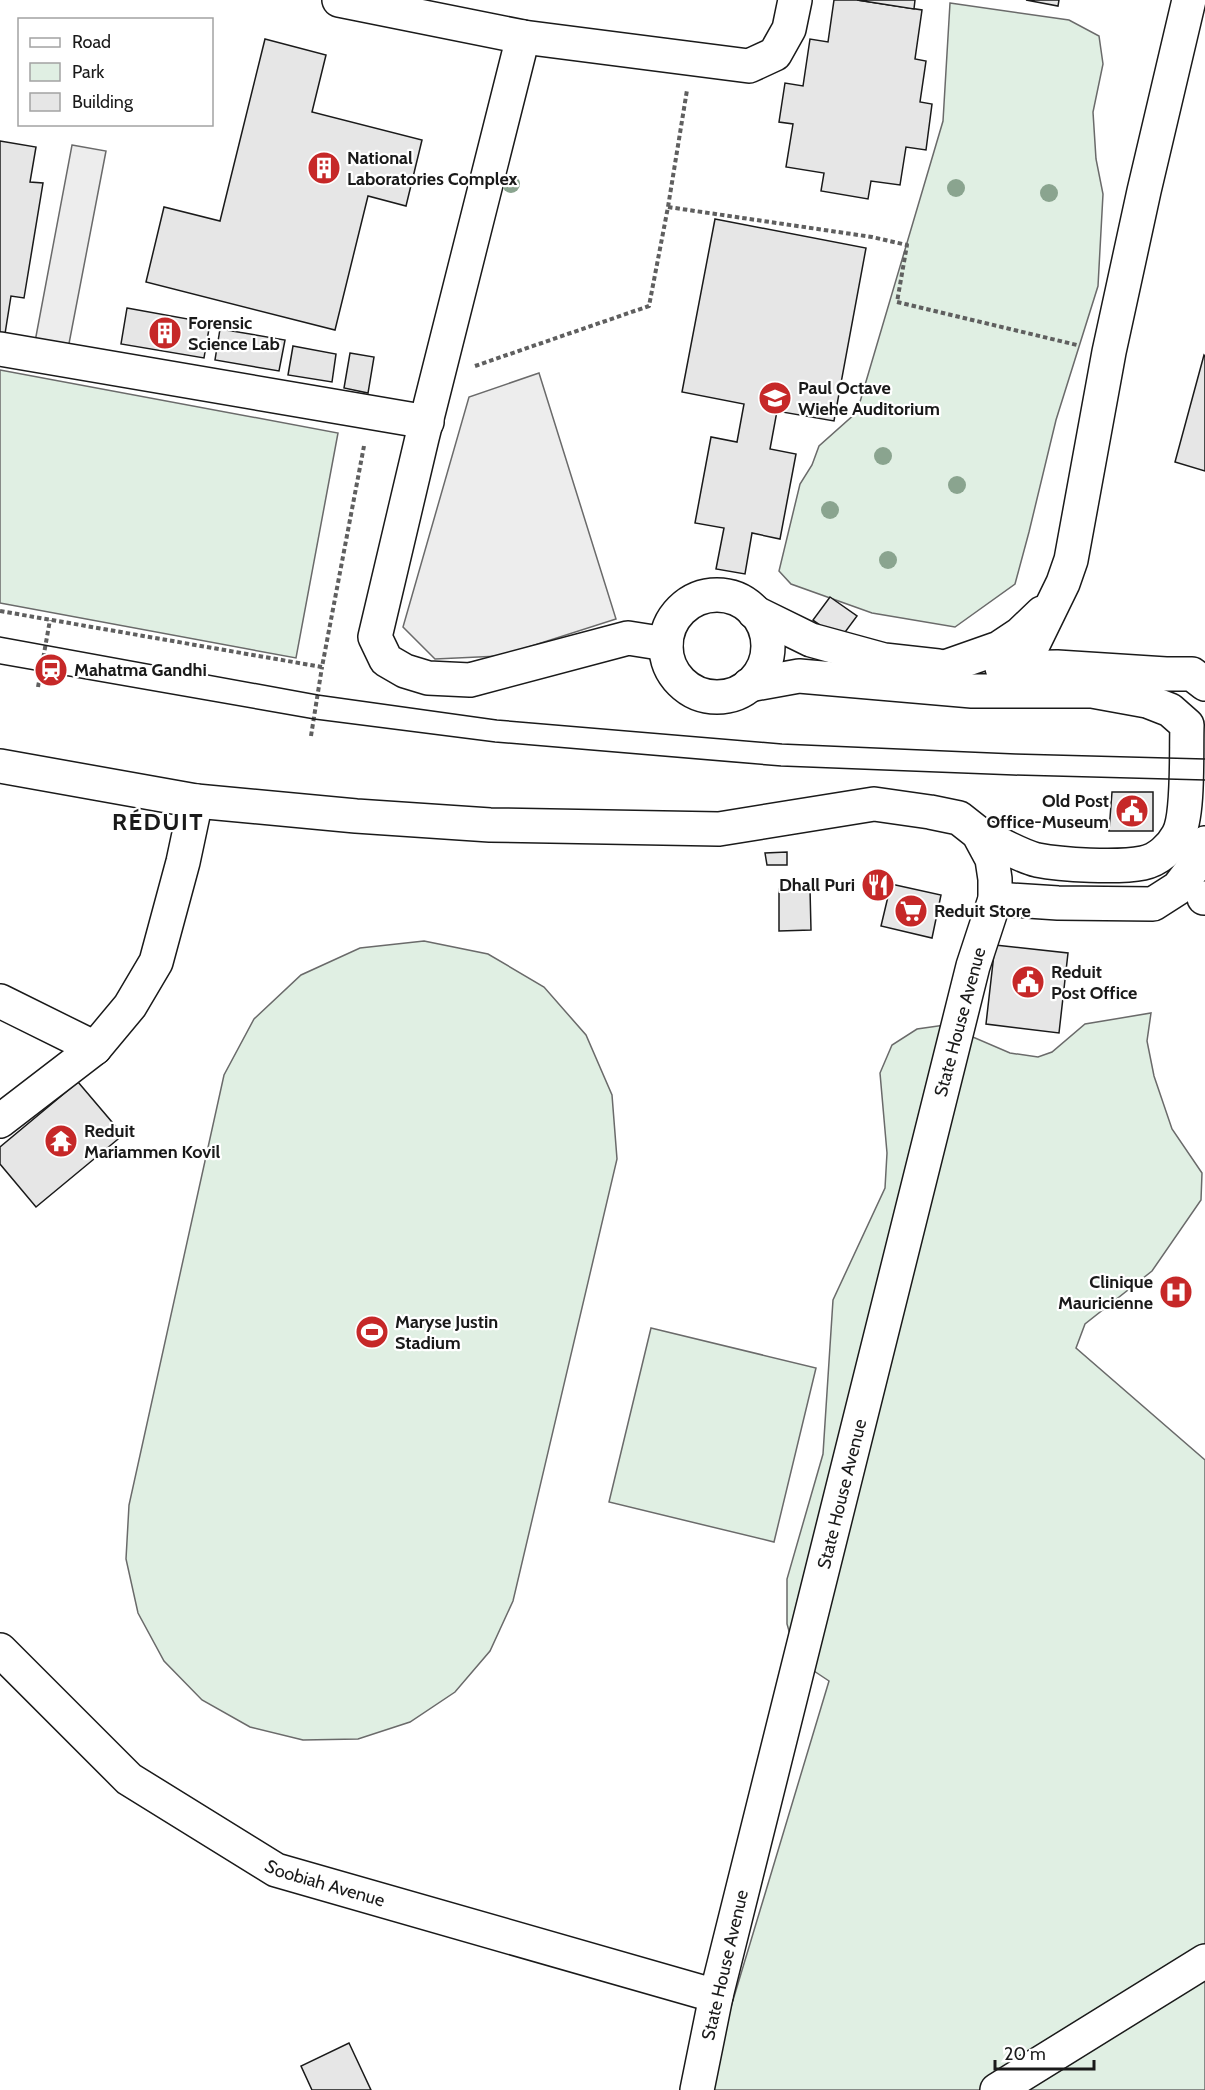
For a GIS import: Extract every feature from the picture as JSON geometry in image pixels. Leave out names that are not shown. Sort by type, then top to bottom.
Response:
[{"type":"street","points":[[339,0],[524,37],[749,66],[776,54],[789,29],[795,0]]},
{"type":"street","points":[[1022,667],[1064,583],[1071,561],[1109,352],[1189,0]]},
{"type":"street","points":[[524,37],[375,637],[386,660],[405,671],[428,678],[470,680],[628,638],[666,644]]},
{"type":"street","points":[[0,349],[427,422]]},
{"type":"street","points":[[754,612],[760,619],[766,635],[768,651],[764,667],[755,681],[742,691],[726,697],[709,697],[693,691],[679,681],[670,667],[666,644],[667,633],[674,617],[686,605],[702,597],[718,595],[735,598],[754,612],[811,640],[884,660],[945,667],[1068,668],[1192,674],[1205,684]]},
{"type":"street","points":[[945,667],[999,648],[1020,634],[1054,601]]},
{"type":"street","points":[[0,766],[196,801],[356,816],[490,825],[719,829],[874,804],[959,818],[978,833],[1035,860],[1100,866],[1143,863],[1169,848],[1179,833],[1184,805],[1187,725],[1170,710],[1147,701],[1092,691],[972,691],[799,676],[749,685]]},
{"type":"street","points":[[0,1121],[95,1048],[130,1006],[156,962],[183,862],[196,801]]},
{"type":"street","points":[[978,833],[992,859],[995,899],[1058,903],[1153,904],[1198,895],[1200,858],[1205,843]]},
{"type":"street","name":"State House Avenue","points":[[697,2090],[716,1996],[970,978],[995,899]]},
{"type":"street","points":[[0,1000],[95,1048]]},
{"type":"street","name":"Soobiah Avenue","points":[[0,1650],[129,1779],[276,1870],[716,1996]]},
{"type":"street","points":[[997,2090],[1205,1961]]},
{"type":"path","points":[[438,379],[649,306],[668,207],[692,58]]},
{"type":"path","points":[[668,207],[872,237],[907,245],[897,302],[1109,352]]},
{"type":"path","points":[[311,736],[370,412]]},
{"type":"path","points":[[0,611],[322,667]]},
{"type":"path","points":[[38,687],[50,620]]},
{"type":"green space","points":[[950,3],[1069,20],[1099,36],[1103,64],[1093,112],[1096,159],[1103,194],[1098,286],[1056,420],[1015,584],[955,627],[872,613],[791,584],[779,571],[800,484],[812,465],[819,446],[857,412],[943,121]]},
{"type":"green space","points":[[0,370],[338,433],[296,658],[0,603]]},
{"type":"green space","name":"Maryse Justin Stadium","points":[[424,941],[488,954],[544,987],[586,1035],[612,1095],[617,1159],[513,1601],[490,1651],[455,1692],[410,1722],[358,1739],[303,1740],[250,1727],[202,1700],[164,1661],[138,1613],[126,1559],[129,1505],[224,1075],[254,1019],[301,975],[360,948]]},
{"type":"green space","points":[[1151,1013],[1147,1041],[1154,1076],[1172,1129],[1202,1173],[1201,1200],[1152,1271],[1085,1324],[1076,1348],[1205,1460],[1205,2090],[706,2090],[829,1681],[805,1665],[795,1652],[787,1624],[787,1579],[823,1454],[833,1300],[885,1188],[887,1153],[880,1073],[892,1045],[917,1029],[945,1025],[1010,1053],[1038,1057],[1052,1052],[1085,1024]]},
{"type":"green space","points":[[651,1328],[816,1368],[774,1542],[609,1502]]},
{"type":"shaded area","points":[[72,145],[106,151],[67,354],[34,347]]},
{"type":"shaded area","points":[[539,373],[616,619],[500,656],[435,659],[403,627],[469,397]]},
{"type":"building","points":[[834,0],[857,0],[922,10],[915,59],[926,61],[920,102],[932,104],[926,150],[906,147],[900,185],[871,181],[868,199],[821,191],[824,173],[786,167],[793,124],[779,122],[785,83],[803,86],[810,39],[828,42]]},
{"type":"building","points":[[857,0],[915,0],[914,9]]},
{"type":"building","points":[[1026,0],[1059,0],[1058,6]]},
{"type":"building","name":"National Laboratories Complex","points":[[265,39],[326,55],[312,112],[422,140],[406,206],[368,196],[335,330],[146,282],[164,207],[220,221]]},
{"type":"building","points":[[0,141],[36,147],[30,182],[43,183],[24,298],[11,296],[4,340],[0,340]]},
{"type":"building","name":"Paul Octave Wiehe Auditorium","points":[[715,219],[866,248],[834,421],[777,411],[770,449],[796,454],[780,539],[752,533],[745,574],[716,569],[724,528],[695,523],[711,437],[737,442],[744,404],[682,392]]},
{"type":"building","name":"Forensic Science Lab","points":[[127,308],[210,323],[204,358],[121,344]]},
{"type":"building","points":[[220,329],[285,340],[279,371],[215,360]]},
{"type":"building","points":[[293,346],[336,354],[332,382],[288,375]]},
{"type":"building","points":[[350,353],[374,357],[368,393],[344,388]]},
{"type":"building","points":[[1205,356],[1205,471],[1175,462]]},
{"type":"building","points":[[830,597],[857,616],[840,639],[813,620]]},
{"type":"building","name":"Old Post Office-Museum","points":[[1112,792],[1153,792],[1153,831],[1109,831]]},
{"type":"building","points":[[787,852],[787,865],[767,865],[765,853]]},
{"type":"building","name":"Dhall Puri","points":[[870,876],[889,879],[887,893],[867,891]]},
{"type":"building","name":"Reduit Store","points":[[891,884],[941,895],[932,938],[881,926]]},
{"type":"building","points":[[779,889],[810,889],[811,930],[779,931]]},
{"type":"building","points":[[995,945],[1068,953],[1059,1033],[986,1024]]},
{"type":"building","name":"Reduit Mariammen Kovil","points":[[78,1082],[123,1135],[36,1207],[0,1164],[0,1147]]},
{"type":"building","points":[[349,2043],[371,2090],[312,2090],[301,2066]]},
{"type":"tram line","points":[[0,637],[318,695],[497,720],[782,744],[1205,759]]},
{"type":"tram line","points":[[0,664],[314,719],[495,742],[781,766],[1205,780]]},
{"type":"place","name":"National Laboratories Complex","points":[[324,168]]},
{"type":"place","name":"Forensic Science Lab","points":[[165,333]]},
{"type":"place","name":"Paul Octave Wiehe Auditorium","points":[[775,398]]},
{"type":"place","name":"Mahatma Gandhi","points":[[51,670]]},
{"type":"place","name":"Old Post Office-Museum","points":[[1132,811]]},
{"type":"place","name":"Dhall Puri","points":[[878,885]]},
{"type":"place","name":"Reduit Store","points":[[911,911]]},
{"type":"place","name":"Reduit Post Office","points":[[1028,982]]},
{"type":"place","name":"Reduit Mariammen Kovil","points":[[61,1141]]},
{"type":"place","name":"Clinique Mauricienne","points":[[1176,1292]]},
{"type":"place","name":"Maryse Justin Stadium","points":[[372,1332]]},
{"type":"district","name":"RÉDUIT","points":[[158,822]]}]
